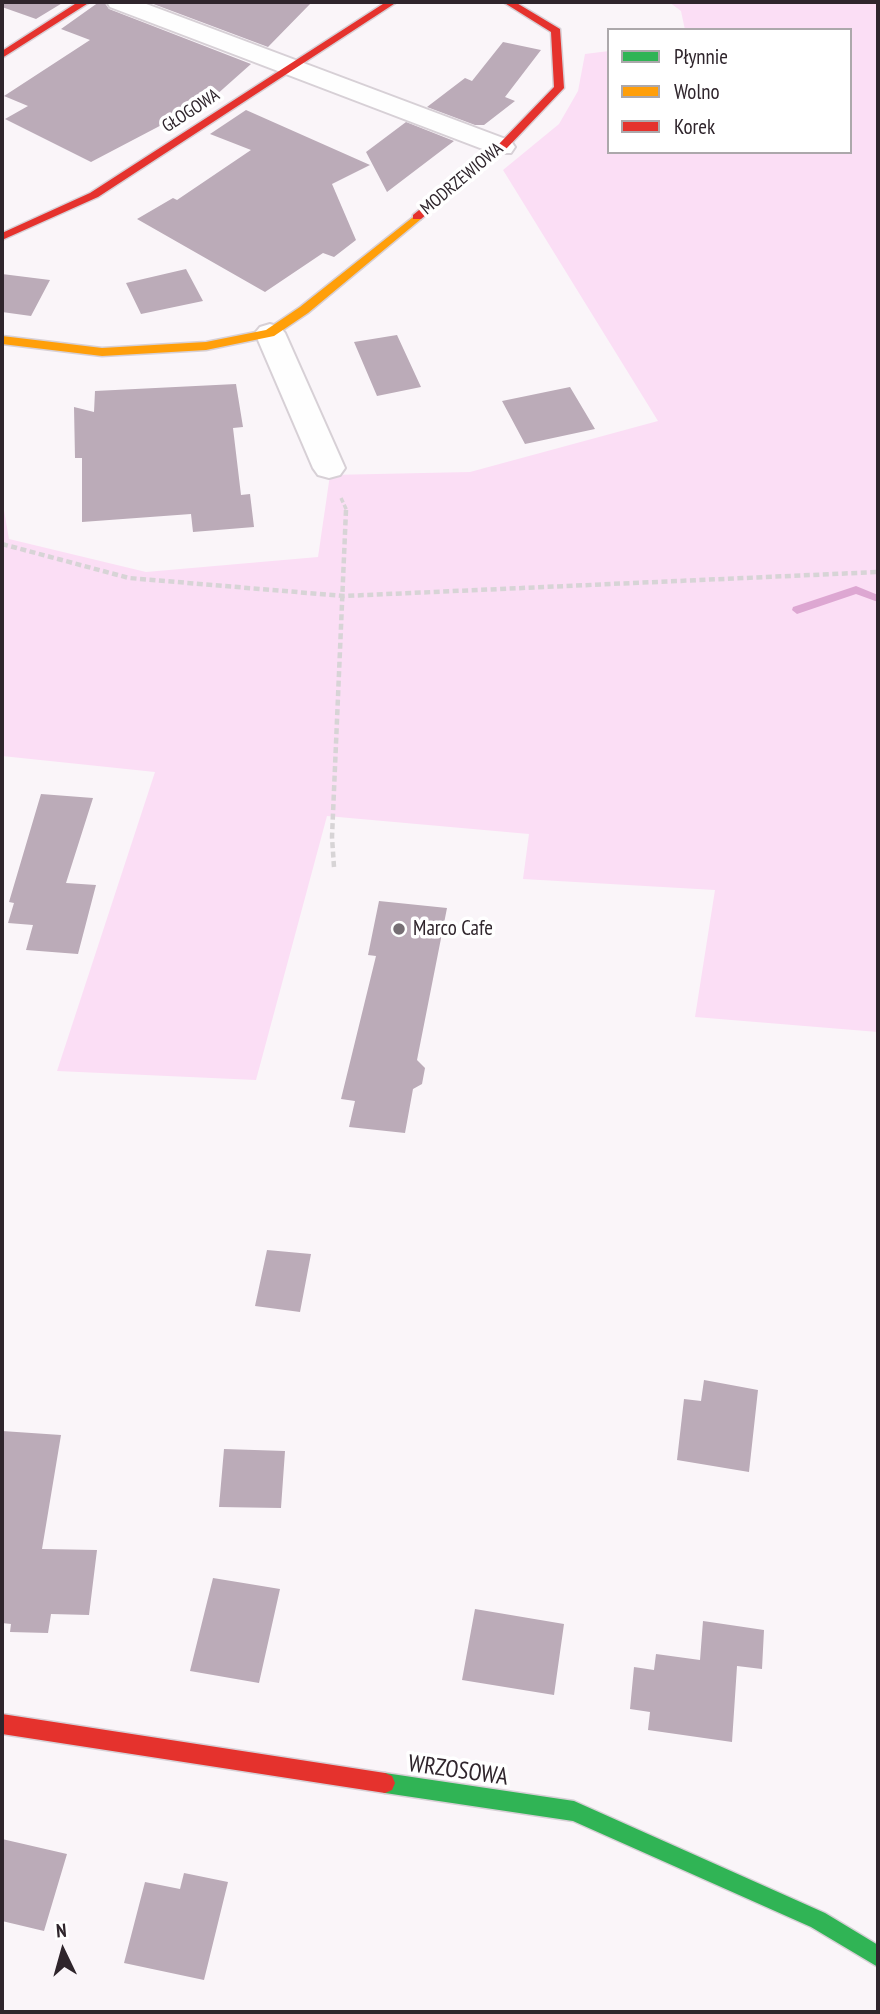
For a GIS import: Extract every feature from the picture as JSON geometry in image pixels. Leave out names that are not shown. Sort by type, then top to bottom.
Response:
[{"type":"street","points":[[2,55],[85,2]]},
{"type":"street","points":[[120,2],[502,147]]},
{"type":"street","name":"GŁOGOWA","points":[[2,237],[94,195],[392,2]]},
{"type":"street","name":"MODRZEWIOWA","points":[[2,340],[102,352],[206,346],[270,334],[304,310],[502,147],[559,88],[555,31],[508,2]]},
{"type":"street","points":[[270,334],[330,468]]},
{"type":"street","name":"WRZOSOWA","points":[[2,1724],[119,1744],[574,1811],[818,1920],[878,1957]]},
{"type":"path","points":[[330,468],[348,515],[332,836],[334,867]]},
{"type":"path","points":[[2,544],[129,578],[344,596],[878,572]]},
{"type":"shaded area","points":[[669,2],[878,2],[878,1032],[695,1017],[715,890],[523,879],[529,834],[327,816],[256,1080],[57,1071],[155,772],[2,756],[2,499],[9,539],[146,572],[318,557],[330,475],[470,472],[658,421],[503,170],[559,124],[578,91],[585,54],[607,51],[607,154],[852,154],[852,28],[685,28],[681,11]]},
{"type":"building","points":[[2,2],[64,2],[36,19],[2,7]]},
{"type":"building","points":[[99,2],[104,2],[109,9],[251,64],[215,96],[220,98],[182,123],[173,119],[91,162],[5,119],[28,106],[4,96],[90,40],[61,29]]},
{"type":"building","points":[[148,2],[312,2],[268,47]]},
{"type":"building","points":[[503,42],[541,50],[505,97],[515,101],[484,125],[475,125],[427,107],[465,78],[472,81]]},
{"type":"building","points":[[246,110],[370,165],[332,184],[356,240],[334,257],[323,253],[265,292],[137,219],[173,198],[177,200],[251,150],[210,134]]},
{"type":"building","points":[[406,122],[454,141],[387,192],[366,152]]},
{"type":"building","points":[[186,269],[203,301],[141,314],[126,283]]},
{"type":"building","points":[[2,274],[50,280],[31,316],[2,312]]},
{"type":"building","points":[[397,335],[421,387],[377,396],[354,342]]},
{"type":"building","points":[[236,384],[243,427],[233,428],[241,495],[250,494],[254,527],[193,532],[191,514],[82,522],[82,458],[75,458],[74,407],[94,412],[95,391]]},
{"type":"building","points":[[570,387],[595,429],[525,444],[502,401]]},
{"type":"building","points":[[41,794],[93,798],[66,883],[96,885],[78,954],[26,950],[33,925],[8,923],[14,903],[9,902]]},
{"type":"building","points":[[379,901],[447,908],[417,1060],[425,1068],[422,1084],[413,1089],[405,1133],[349,1127],[355,1101],[341,1099],[376,956],[368,955]]},
{"type":"building","points":[[267,1250],[311,1254],[300,1312],[255,1306]]},
{"type":"building","points":[[704,1380],[758,1390],[749,1472],[677,1460],[684,1399],[701,1401]]},
{"type":"building","points":[[2,1431],[61,1435],[42,1549],[97,1550],[89,1615],[51,1614],[48,1633],[10,1632],[11,1624],[2,1623]]},
{"type":"building","points":[[224,1449],[285,1451],[281,1508],[219,1507]]},
{"type":"building","points":[[213,1578],[280,1589],[259,1683],[190,1671]]},
{"type":"building","points":[[475,1609],[564,1624],[554,1695],[462,1680]]},
{"type":"building","points":[[703,1621],[764,1630],[762,1669],[737,1666],[732,1742],[648,1730],[650,1712],[630,1709],[634,1667],[654,1670],[656,1654],[700,1660]]},
{"type":"building","points":[[2,1839],[67,1854],[44,1931],[2,1921]]},
{"type":"building","points":[[184,1873],[228,1882],[204,1980],[124,1963],[145,1882],[180,1889]]},
{"type":"waterway","points":[[797,610],[856,590],[878,599]]},
{"type":"traffic: fast","points":[[385,1783],[574,1811],[818,1920],[878,1957]]},
{"type":"traffic: slow","points":[[2,340],[102,352],[206,346],[270,333],[304,310],[417,217]]},
{"type":"traffic: jam","points":[[2,55],[85,2]]},
{"type":"traffic: jam","points":[[2,237],[94,195],[392,2]]},
{"type":"traffic: jam","points":[[417,217],[502,147],[559,88],[556,31],[508,2]]},
{"type":"traffic: jam","points":[[2,1724],[385,1783]]},
{"type":"place","name":"Marco Cafe","points":[[399,929]]}]
